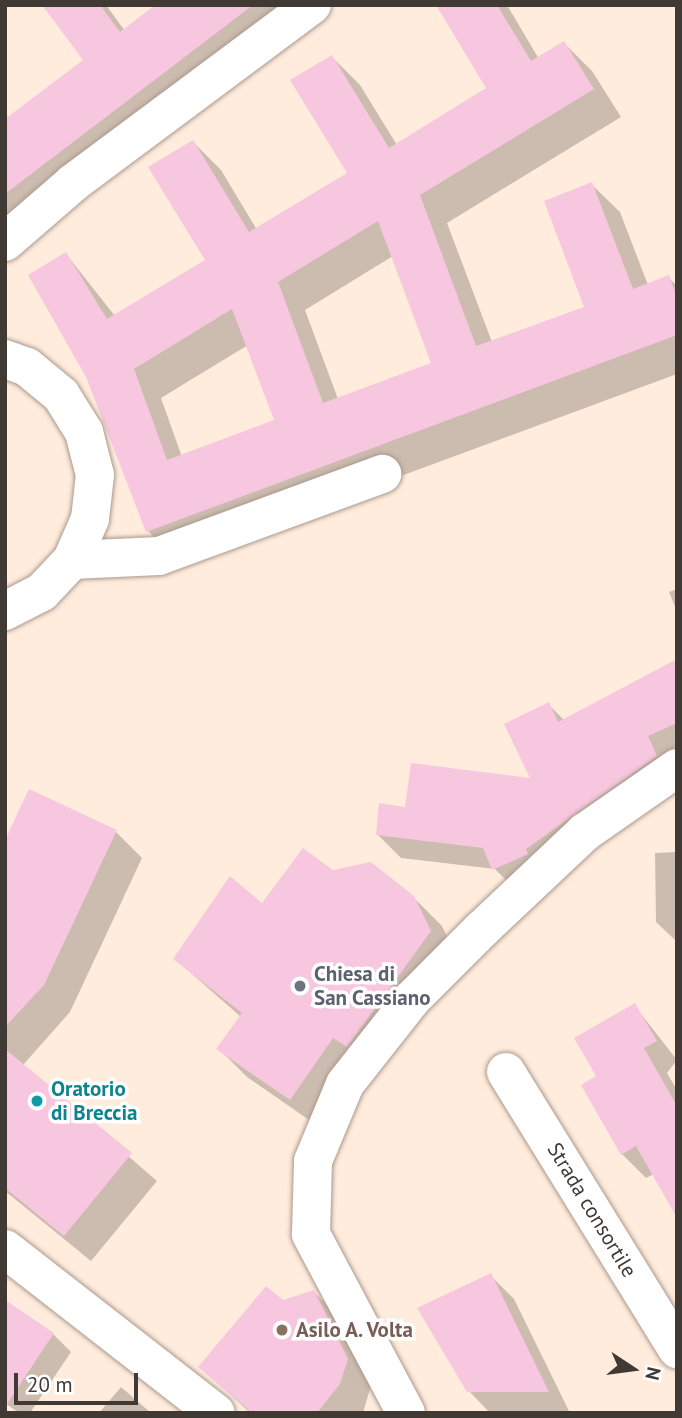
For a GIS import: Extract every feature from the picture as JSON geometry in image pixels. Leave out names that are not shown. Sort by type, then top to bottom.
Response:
[{"type":"street","points":[[5,242],[72,183],[312,5]]},
{"type":"street","points":[[5,359],[27,367],[61,395],[84,432],[93,497],[72,559],[42,592],[5,611]]},
{"type":"street","points":[[72,559],[159,556],[382,474]]},
{"type":"street","points":[[406,1413],[311,1234],[313,1161],[339,1097],[412,999],[481,930],[585,832],[677,768]]},
{"type":"street","name":"Strada consortile","points":[[506,1072],[677,1349]]},
{"type":"street","points":[[5,1249],[216,1413]]},
{"type":"building","points":[[42,5],[100,5],[120,32],[155,5],[253,5],[5,194],[5,119],[83,60]]},
{"type":"building","points":[[436,5],[497,5],[531,61],[564,41],[594,89],[420,195],[476,346],[584,307],[544,201],[592,182],[633,289],[669,275],[677,298],[677,335],[146,532],[86,377],[28,275],[66,252],[107,319],[205,260],[148,167],[193,140],[249,232],[347,173],[290,80],[332,55],[389,148],[486,88]],"holes":[[[378,221],[431,363],[323,403],[278,282]],[[232,309],[274,420],[167,460],[134,369]]]},
{"type":"building","points":[[677,659],[677,723],[648,736],[657,756],[526,849],[528,854],[492,870],[483,848],[376,835],[379,803],[405,807],[411,763],[530,778],[504,724],[549,702],[558,722]]},
{"type":"building","points":[[29,789],[117,830],[44,985],[5,1027],[5,840]]},
{"type":"building","name":"Chiesa di San Cassiano","points":[[303,848],[333,870],[371,862],[414,896],[431,931],[347,1047],[333,1038],[290,1100],[216,1049],[242,1013],[173,959],[230,876],[262,903]]},
{"type":"building","points":[[635,1003],[657,1041],[644,1048],[677,1106],[677,1218],[636,1146],[621,1155],[581,1085],[596,1076],[574,1038]]},
{"type":"building","name":"Oratorio di Breccia","points":[[5,1049],[132,1153],[64,1236],[5,1188]]},
{"type":"building","points":[[491,1273],[549,1392],[467,1392],[417,1308]]},
{"type":"building","name":"Asilo A. Volta","points":[[266,1286],[283,1300],[314,1290],[348,1359],[340,1384],[317,1413],[252,1413],[198,1367]]},
{"type":"building","points":[[5,1300],[54,1333],[5,1407]]},
{"type":"place","name":"Chiesa di San Cassiano","points":[[300,986]]},
{"type":"place","name":"Oratorio di Breccia","points":[[37,1101]]},
{"type":"place","name":"Asilo A. Volta","points":[[282,1330]]}]
